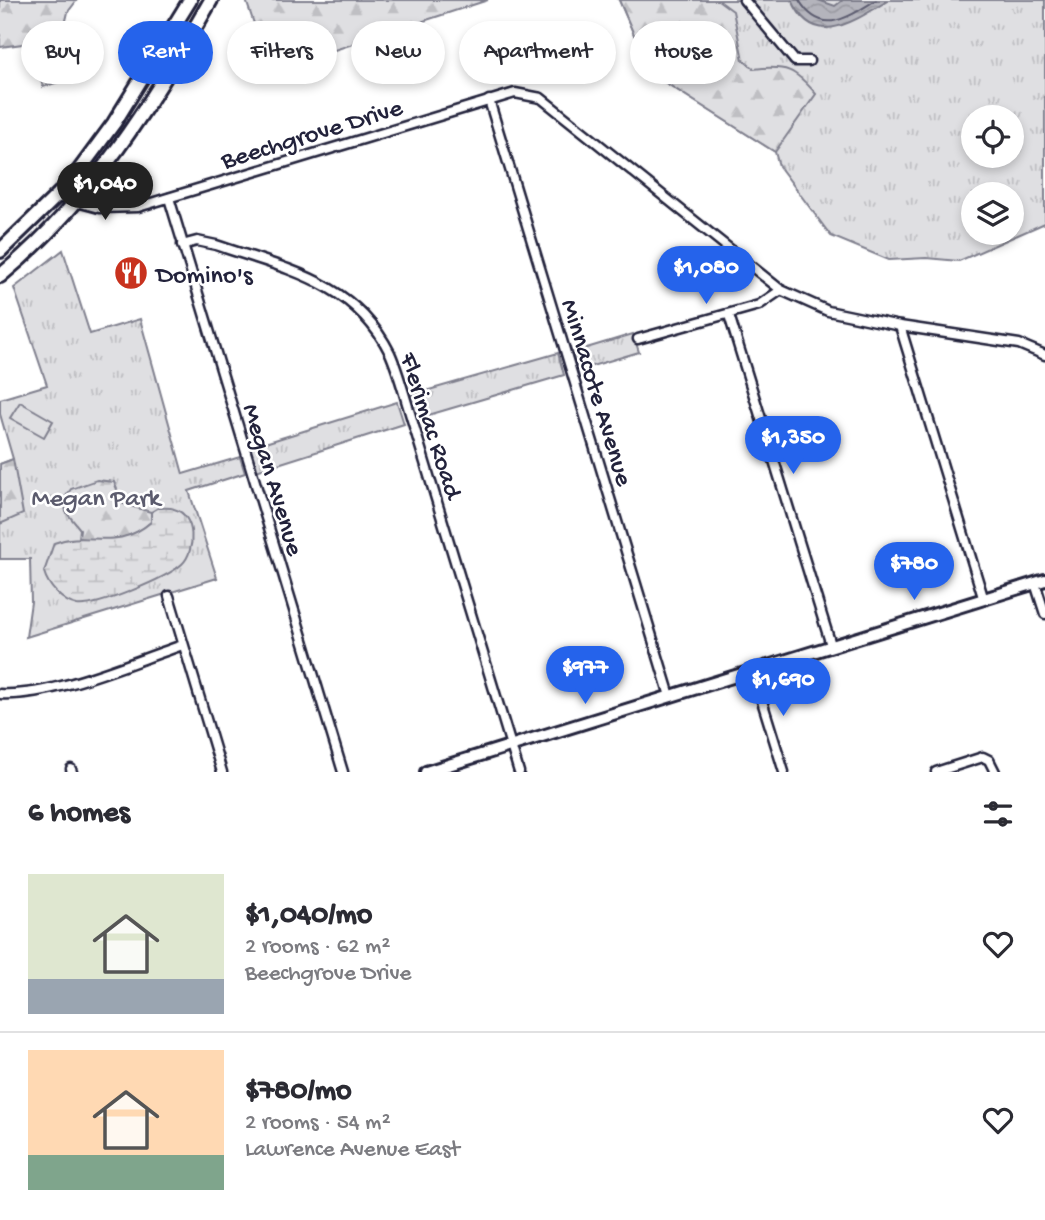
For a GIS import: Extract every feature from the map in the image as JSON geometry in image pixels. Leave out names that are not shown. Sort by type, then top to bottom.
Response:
[{"type":"main road","points":[[0,251],[58,197],[114,123],[190,0]]},
{"type":"main road","points":[[0,276],[41,240],[76,202],[164,81],[211,0]]},
{"type":"main road","points":[[426,772],[753,672],[983,597],[1040,582]]},
{"type":"street","points":[[744,0],[795,61],[809,61]]},
{"type":"street","name":"Beechgrove Drive","points":[[58,197],[99,208],[124,208],[169,198],[515,93],[541,98],[781,290],[828,311],[900,326],[1019,344],[1045,355]]},
{"type":"street","name":"Minnacote Avenue","points":[[489,100],[670,696]]},
{"type":"street","name":"Megan Avenue","points":[[169,198],[343,772]]},
{"type":"street","name":"Flerimac Road","points":[[182,245],[197,241],[216,245],[332,287],[357,306],[375,327],[391,355],[519,772]]},
{"type":"street","points":[[638,340],[759,305],[781,290]]},
{"type":"street","points":[[729,315],[831,645]]},
{"type":"street","points":[[900,326],[983,597]]},
{"type":"street","points":[[1040,582],[1045,614]]},
{"type":"street","points":[[169,596],[222,772]]},
{"type":"street","points":[[0,694],[39,691],[183,645]]},
{"type":"street","points":[[753,672],[784,772]]},
{"type":"street","points":[[936,772],[983,757],[989,760],[995,772]]},
{"type":"green space","points":[[0,0],[77,0],[68,12],[66,21],[21,21],[21,44],[0,47]]},
{"type":"green space","points":[[246,0],[488,0],[424,21],[351,21],[351,45],[337,49],[337,21],[253,21]]},
{"type":"green space","points":[[619,0],[1045,0],[1045,223],[1024,232],[1024,182],[961,182],[961,245],[995,245],[959,261],[926,258],[889,260],[831,236],[779,166],[775,152],[668,84],[736,84],[736,21],[630,21],[630,25]]},
{"type":"green space","points":[[619,0],[718,0],[733,11],[735,21],[630,21],[630,25]]},
{"type":"green space","points":[[736,26],[743,60],[754,69],[774,68],[796,74],[816,94],[775,152],[668,84],[736,84]]},
{"type":"green space","name":"Megan Park","points":[[63,250],[90,334],[140,319],[183,474],[240,457],[245,473],[189,491],[217,578],[26,637],[31,602],[30,559],[0,559],[0,464],[13,459],[0,414],[0,399],[47,385],[14,288]]},
{"type":"green space","points":[[633,334],[639,352],[575,371],[570,353]]},
{"type":"green space","points":[[558,353],[564,375],[415,419],[408,396]]},
{"type":"green space","points":[[20,402],[53,421],[44,437],[10,418]]},
{"type":"green space","points":[[397,402],[404,424],[256,471],[249,448]]},
{"type":"green space","points":[[13,459],[23,514],[0,524],[0,464]]},
{"type":"green space","points":[[97,480],[114,482],[123,504],[151,512],[152,521],[136,533],[118,539],[99,541],[79,538],[80,529],[66,512],[64,499],[71,489]]},
{"type":"green space","points":[[158,508],[171,508],[181,513],[190,526],[190,551],[182,564],[162,577],[131,591],[86,605],[71,603],[52,588],[44,572],[54,543],[67,539],[114,539],[126,536],[151,522],[151,512]]},
{"type":"water","points":[[792,0],[818,0],[835,6],[843,0],[889,0],[850,22],[824,28],[812,25],[801,16]]},
{"type":"place","name":"Domino's","points":[[131,273]]}]
